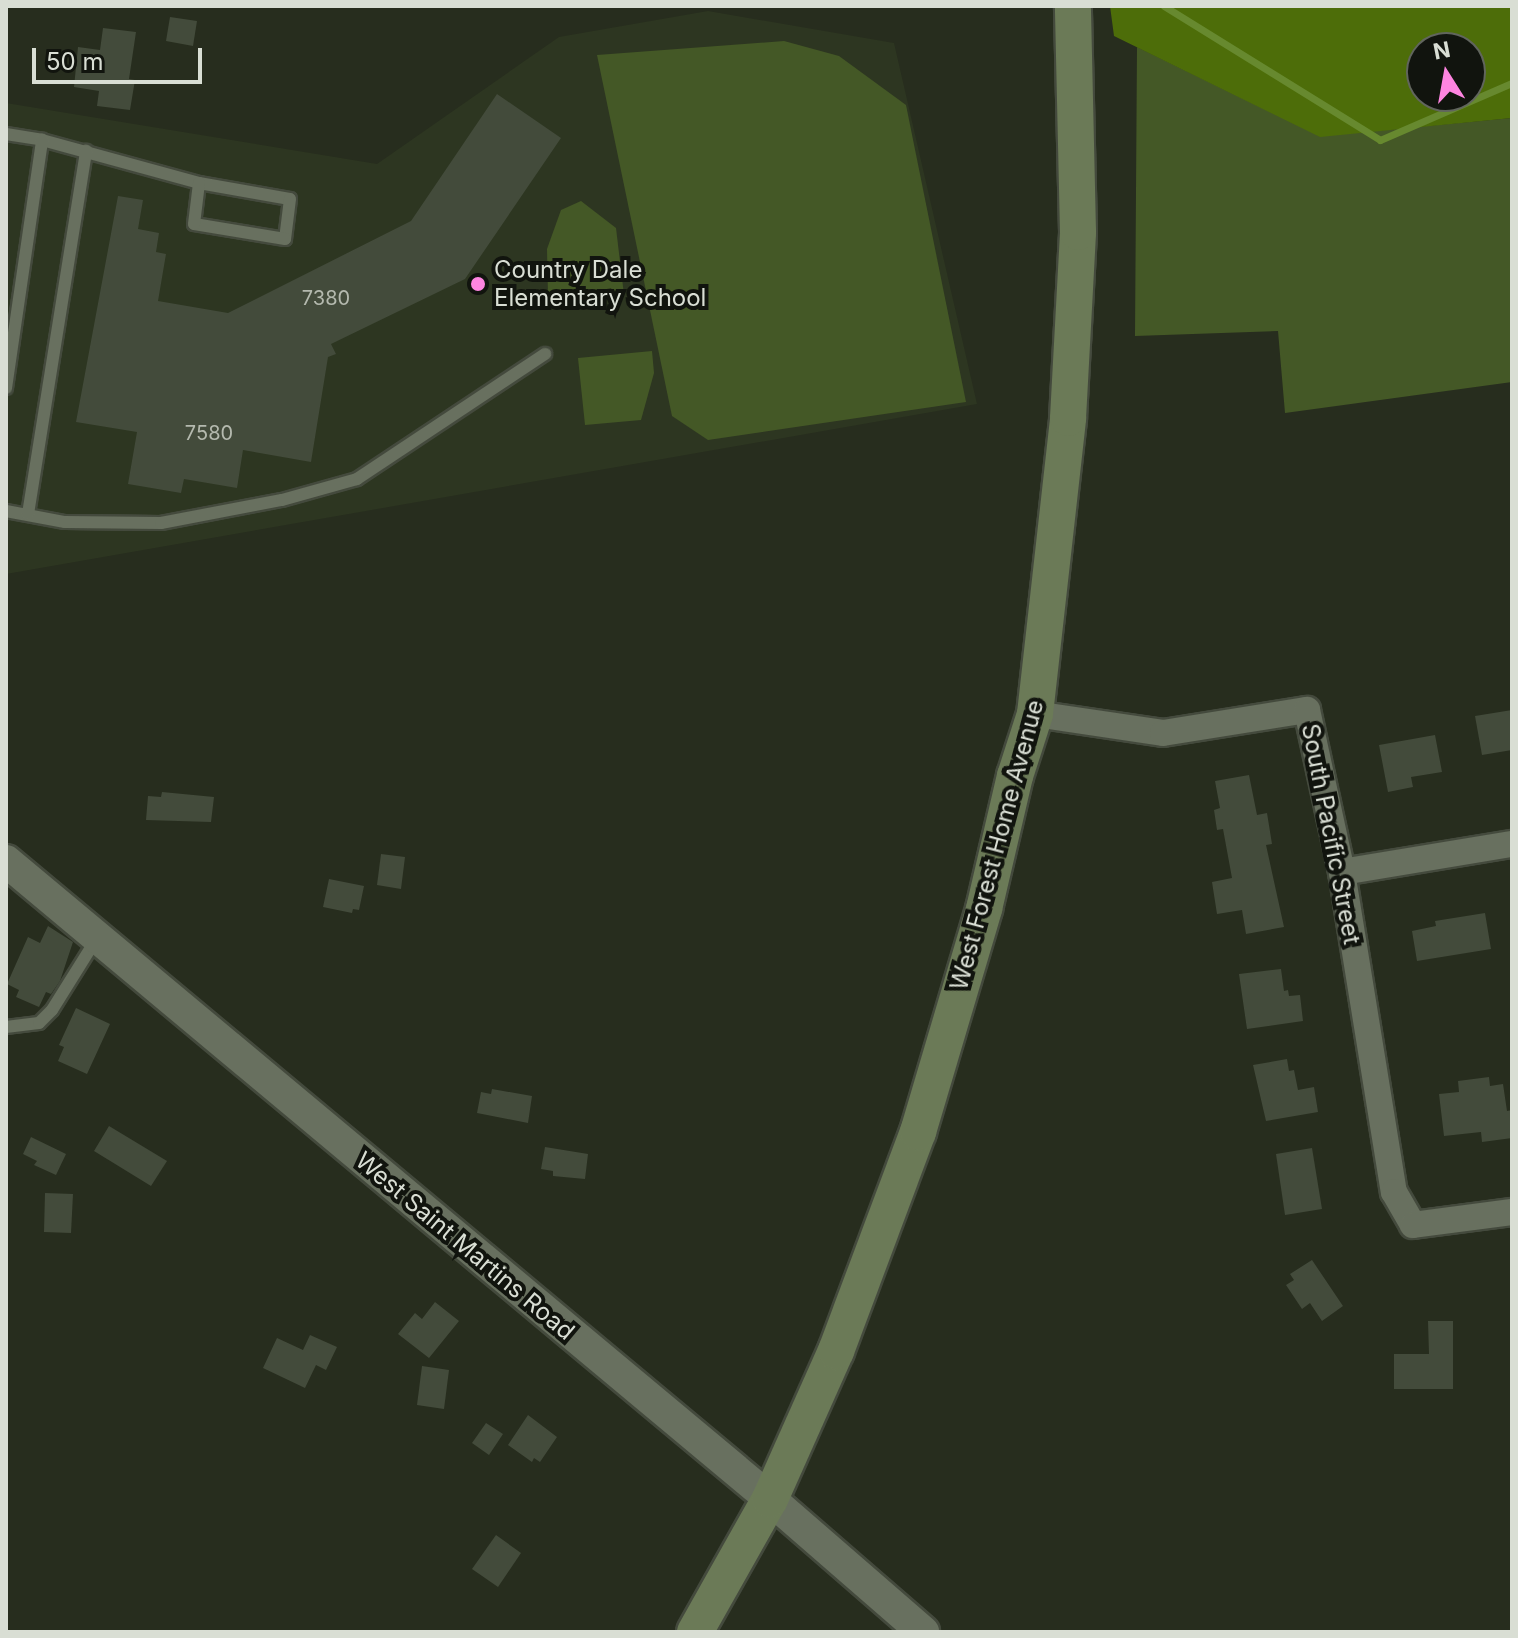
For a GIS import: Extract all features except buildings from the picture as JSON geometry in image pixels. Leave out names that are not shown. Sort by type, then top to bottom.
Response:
[{"type":"main road","name":"West Forest Home Avenue","points":[[695,1632],[770,1499],[836,1351],[918,1132],[984,909],[1015,776],[1035,714],[1068,418],[1078,232],[1073,6]]},
{"type":"street","name":"South Pacific Street","points":[[1035,714],[1163,733],[1307,710],[1342,872],[1394,1192],[1413,1225],[1512,1212]]},
{"type":"street","points":[[1342,872],[1512,844]]},
{"type":"street","name":"West Saint Martins Road","points":[[6,861],[770,1499],[923,1632]]},
{"type":"lane","points":[[6,134],[86,151],[199,183],[290,199],[285,239],[194,224],[199,183]]},
{"type":"lane","points":[[6,388],[42,140]]},
{"type":"lane","points":[[28,514],[86,151]]},
{"type":"lane","points":[[6,511],[65,522],[161,523],[282,500],[357,479],[545,354]]},
{"type":"lane","points":[[6,1027],[39,1023],[52,1010],[97,938]]},
{"type":"shaded area","name":"Country Dale Elementary School","points":[[708,11],[894,43],[977,404],[6,574],[6,103],[377,164],[559,37]]},
{"type":"green space","points":[[1110,6],[1512,6],[1512,118],[1320,137],[1114,36]]},
{"type":"green space","points":[[784,41],[839,56],[906,105],[966,402],[708,440],[672,416],[597,55]]},
{"type":"green space","points":[[1137,47],[1320,136],[1512,118],[1512,382],[1285,413],[1278,331],[1135,336]]},
{"type":"green space","points":[[581,201],[616,228],[624,295],[548,295],[547,249],[561,210]]},
{"type":"green space","points":[[652,351],[654,373],[641,420],[585,425],[578,358]]},
{"type":"waterway","points":[[1164,6],[1380,140],[1512,83]]},
{"type":"place","name":"Country Dale Elementary School","points":[[478,284]]}]
